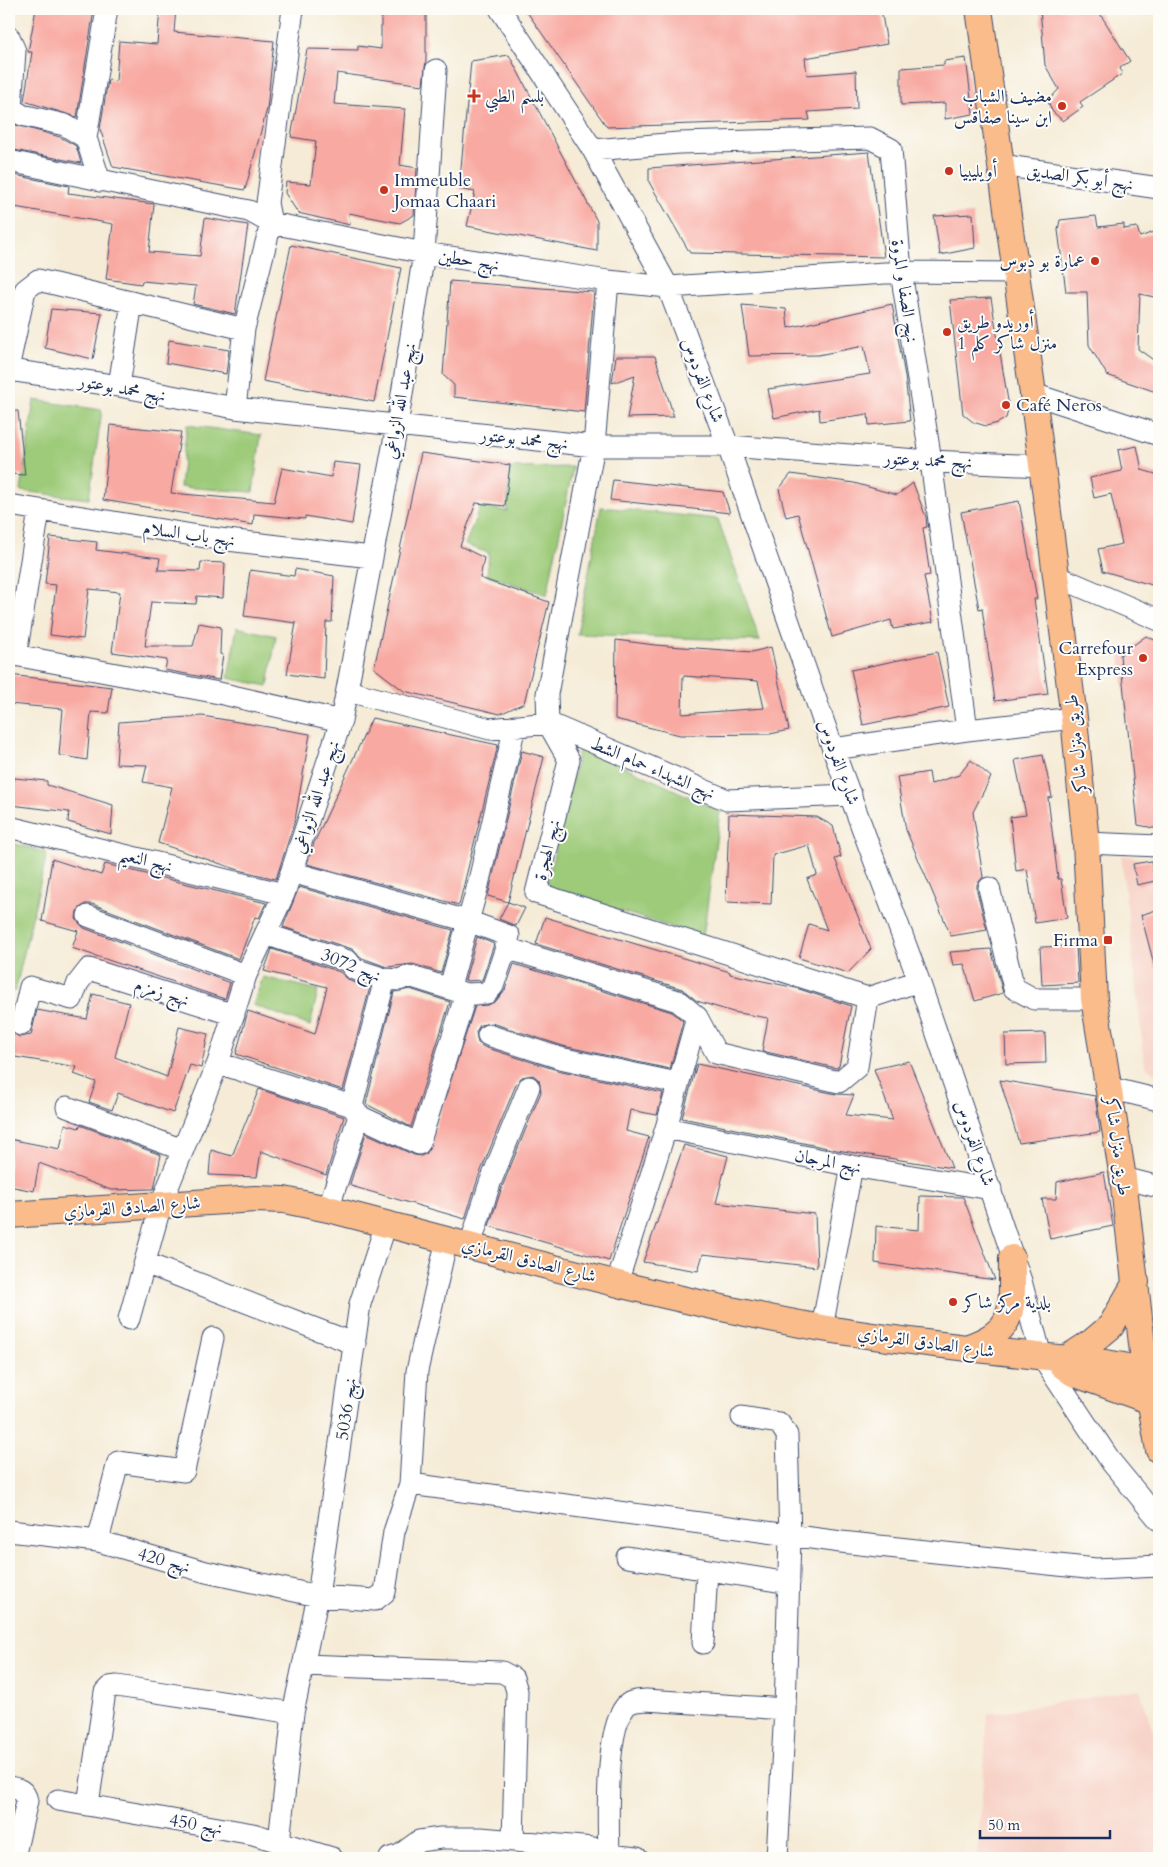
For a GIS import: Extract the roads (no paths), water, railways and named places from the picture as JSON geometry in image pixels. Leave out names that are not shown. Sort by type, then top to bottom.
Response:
[{"type":"main road","name":"طريق منزل شاكر","points":[[979,9],[1043,466],[1074,718],[1086,843],[1094,999],[1110,1088],[1136,1286],[1152,1373],[1159,1450]]},
{"type":"main road","name":"شارع الصادق القرمازي","points":[[9,1215],[161,1204],[284,1200],[328,1209],[617,1283],[822,1328],[965,1348],[1053,1357],[1152,1373]]},
{"type":"main road","points":[[965,1348],[981,1343],[1003,1328],[1011,1310],[1012,1258]]},
{"type":"main road","points":[[1136,1286],[1159,1335]]},
{"type":"main road","points":[[1053,1357],[1092,1342],[1111,1326],[1136,1286]]},
{"type":"main road","name":"شارع الصادق القرمازي","points":[[1053,1357],[1074,1373],[1155,1403]]},
{"type":"street","points":[[100,181],[86,138],[107,9]]},
{"type":"street","points":[[235,408],[244,329],[271,223],[267,203],[293,9]]},
{"type":"street","name":"شارع الفردوس","points":[[500,9],[593,150],[668,287],[728,446],[833,748],[919,981],[1021,1281],[1053,1357],[1112,1463],[1159,1520]]},
{"type":"street","points":[[9,37],[15,50],[11,108],[22,116],[65,124],[86,138]]},
{"type":"street","name":"نهج عبد الله الزواغي","points":[[129,1319],[161,1204],[218,1063],[246,975],[284,894],[341,721],[348,692],[370,557],[397,426],[424,253],[436,70]]},
{"type":"street","name":"نهج الصفا و المروة","points":[[593,150],[679,143],[870,138],[890,149],[901,272],[931,461],[967,730]]},
{"type":"street","name":"نهج حطين","points":[[9,161],[248,211],[271,223],[424,253],[608,281],[668,287],[901,272],[1017,273]]},
{"type":"street","name":"نهج أبو بكر الصديق","points":[[1001,165],[1159,188]]},
{"type":"street","points":[[9,364],[25,290],[38,280],[244,329]]},
{"type":"street","name":"نهج الهجرة","points":[[608,281],[594,446],[547,694],[548,723],[569,760],[536,893],[868,998]]},
{"type":"street","points":[[120,386],[132,302]]},
{"type":"street","name":"نهج محمد بوعتور","points":[[9,370],[120,386],[235,408],[594,446],[728,446],[931,461],[1043,466]]},
{"type":"street","points":[[1033,394],[1159,434]]},
{"type":"street","name":"نهج باب السلام","points":[[9,505],[211,538],[370,557]]},
{"type":"street","points":[[39,511],[12,654],[219,693],[341,721]]},
{"type":"street","points":[[1056,576],[1159,620]]},
{"type":"street","points":[[348,692],[490,729],[548,723]]},
{"type":"street","points":[[833,748],[1074,718]]},
{"type":"street","name":"نهج الشهداء حمام الشط","points":[[548,723],[727,800],[851,795]]},
{"type":"street","points":[[218,1063],[355,1111],[419,1144],[458,990],[468,921],[515,726]]},
{"type":"street","name":"نهج النعيم","points":[[9,827],[284,894]]},
{"type":"street","points":[[1086,843],[1159,846]]},
{"type":"street","points":[[291,872],[468,921],[510,936],[493,986],[487,993],[458,990]]},
{"type":"street","points":[[989,888],[1014,988],[1034,999],[1094,999]]},
{"type":"street","points":[[88,916],[246,975]]},
{"type":"street","name":"نهج 3072","points":[[265,934],[348,962],[354,969],[385,979],[399,980],[409,976],[458,990]]},
{"type":"street","points":[[506,948],[678,1001],[697,1017],[716,1053],[839,1082],[857,1068],[868,998],[919,981]]},
{"type":"street","name":"نهج زمزم","points":[[21,1025],[30,987],[72,999],[78,983],[89,969],[234,1015]]},
{"type":"street","points":[[328,1209],[355,1111],[385,979]]},
{"type":"street","points":[[617,1283],[666,1128],[677,1083],[697,1017]]},
{"type":"street","points":[[488,1035],[560,1058],[677,1083]]},
{"type":"street","points":[[529,1087],[490,1183],[459,1242],[416,1371],[410,1484],[790,1536],[1096,1569],[1159,1566]]},
{"type":"street","points":[[1110,1088],[1159,1100]]},
{"type":"street","points":[[67,1107],[183,1150]]},
{"type":"street","name":"نهج المرجان","points":[[666,1128],[852,1166],[991,1189]]},
{"type":"street","points":[[822,1328],[852,1166]]},
{"type":"street","points":[[1123,1178],[1159,1187]]},
{"type":"street","name":"نهج 5036","points":[[279,1842],[293,1713],[318,1596],[360,1304],[386,1224]]},
{"type":"street","points":[[145,1263],[355,1344]]},
{"type":"street","points":[[98,1541],[118,1462],[184,1471],[213,1338]]},
{"type":"street","points":[[742,1417],[779,1423],[787,1435],[790,1536],[789,1583],[777,1858]]},
{"type":"street","name":"نهج 420","points":[[9,1531],[98,1541],[206,1572],[318,1596],[375,1600],[382,1597],[385,1592],[394,1532],[410,1484]]},
{"type":"street","points":[[627,1557],[789,1583]]},
{"type":"street","points":[[703,1642],[707,1570]]},
{"type":"street","points":[[303,1665],[502,1672],[514,1678],[517,1691],[513,1841]]},
{"type":"street","points":[[88,1804],[105,1692],[110,1687],[117,1686],[293,1713]]},
{"type":"street","points":[[598,1854],[608,1801],[614,1741],[624,1707],[632,1701],[646,1700],[785,1709]]},
{"type":"street","points":[[9,1788],[20,1789],[26,1795],[27,1802],[14,1858]]},
{"type":"street","name":"نهج 450","points":[[58,1800],[253,1834],[332,1858]]},
{"type":"street","points":[[397,1857],[419,1841],[441,1838],[513,1841],[637,1858]]},
{"type":"place","name":"بلسم الطبي","points":[[474,96]]},
{"type":"place","name":"مضيف الشباب ابن سينا صفاقس","points":[[1062,106]]},
{"type":"place","name":"أويليبيا","points":[[949,171]]},
{"type":"place","name":"Immeuble Jomaa Chaari","points":[[384,190]]},
{"type":"place","name":"عمارة بو دبوس","points":[[1095,261]]},
{"type":"place","name":"أوريدو طريق منزل شاكر كلم 1","points":[[947,332]]},
{"type":"place","name":"Café Neros","points":[[1006,405]]},
{"type":"place","name":"Carrefour Express","points":[[1143,658]]},
{"type":"place","name":"Firma","points":[[1108,940]]},
{"type":"place","name":"بلدية مركز شاكر","points":[[953,1302]]}]
